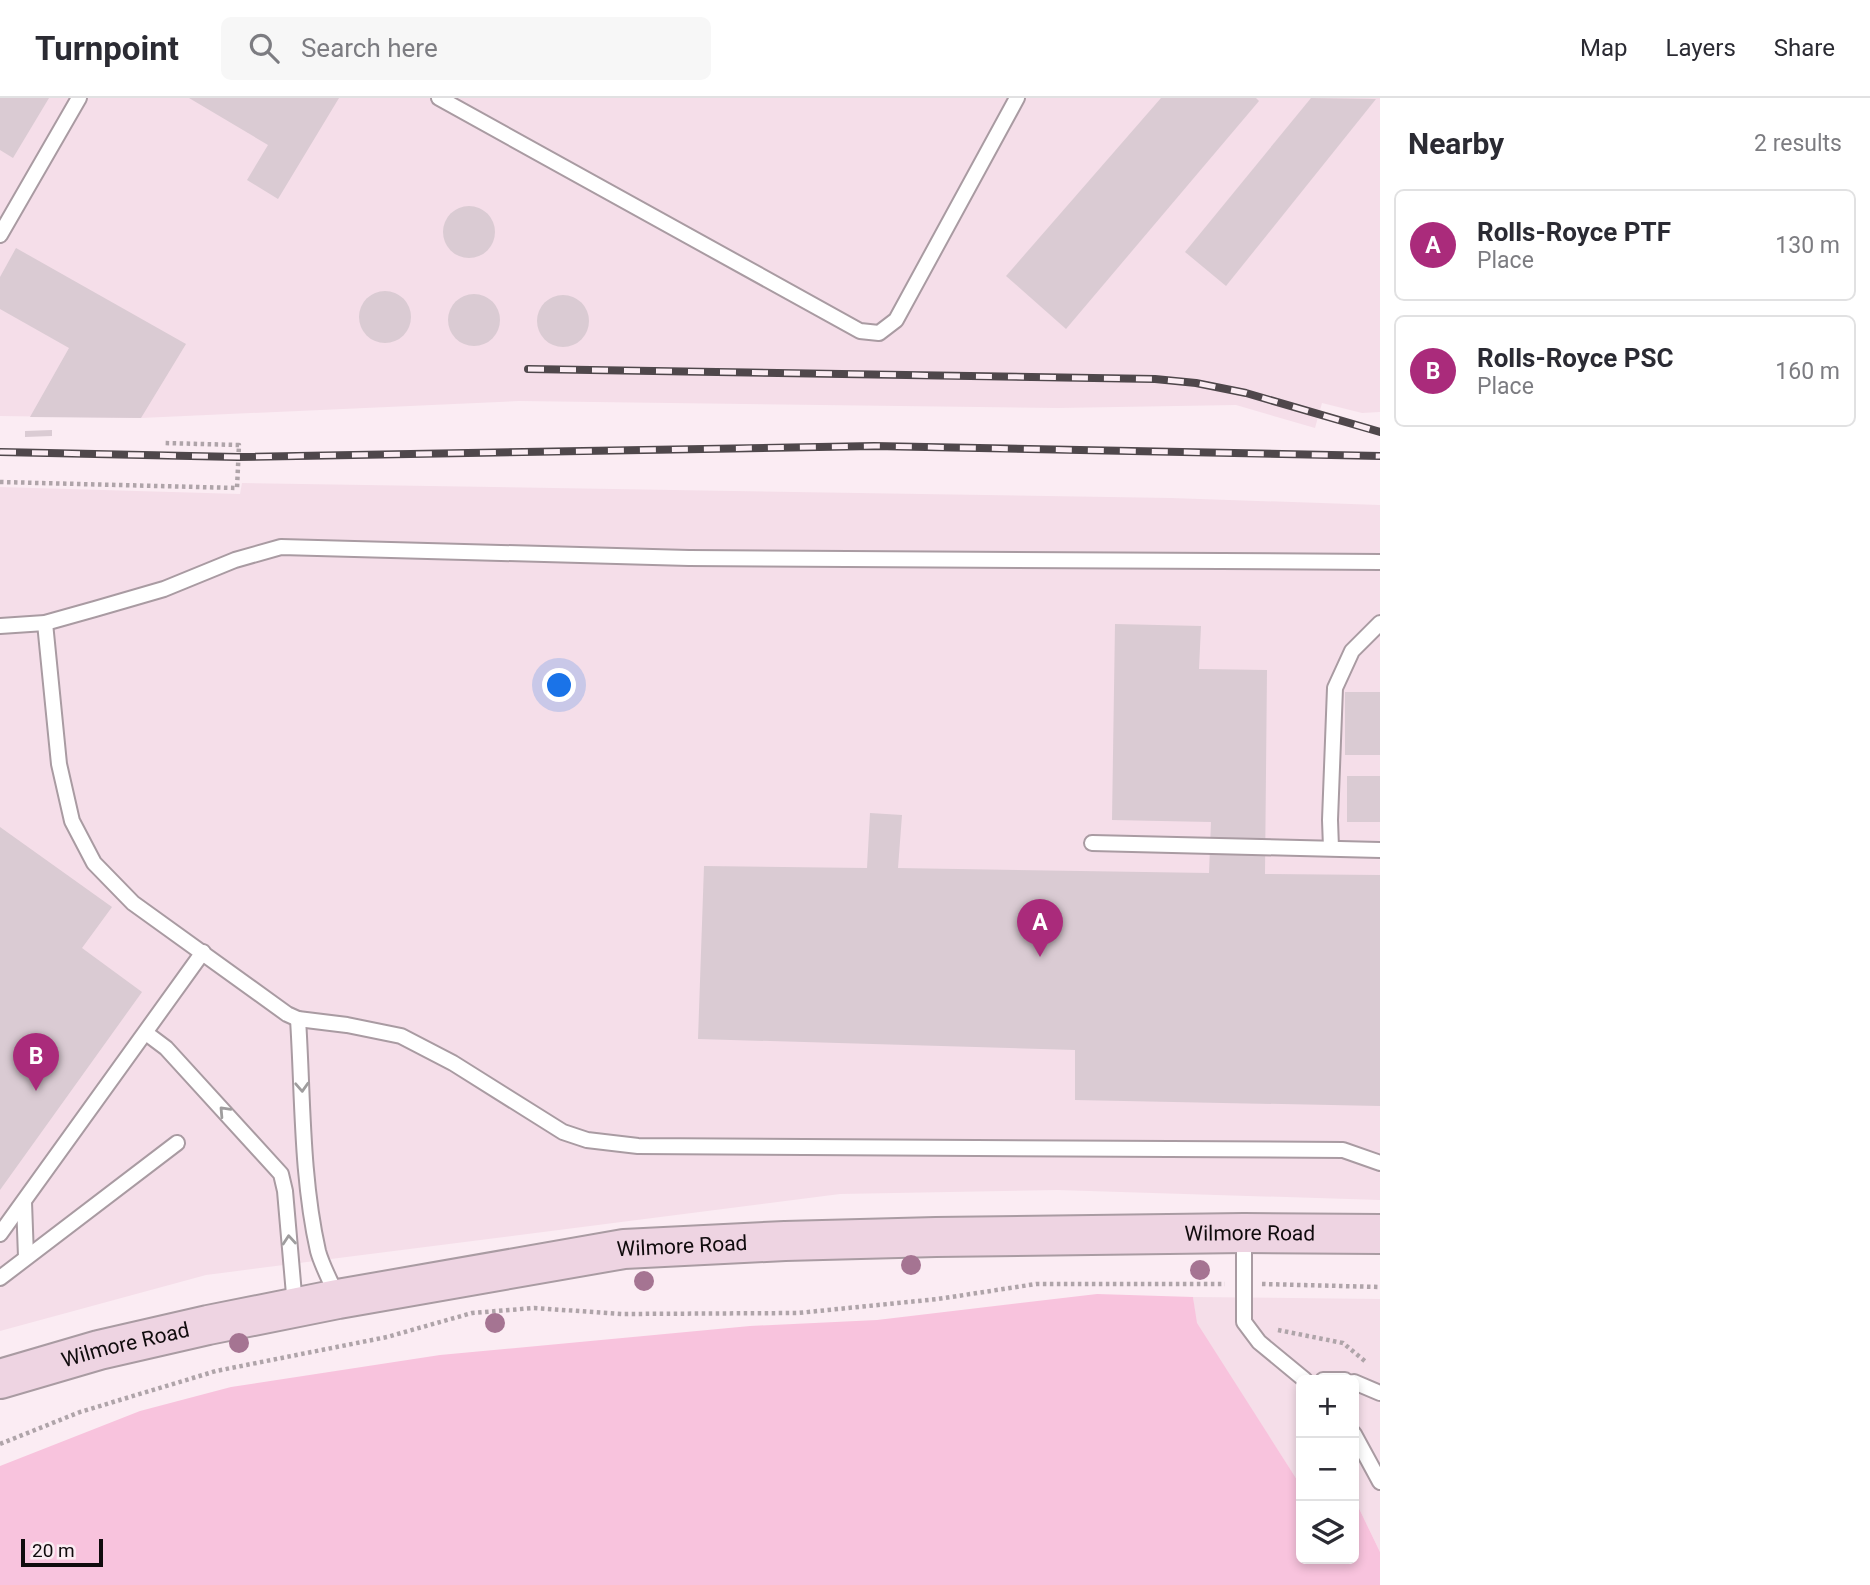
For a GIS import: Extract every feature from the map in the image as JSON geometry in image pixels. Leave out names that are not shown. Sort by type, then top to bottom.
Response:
[{"type":"street","name":"Wilmore Road","points":[[0,1379],[99,1350],[338,1299],[624,1249],[785,1241],[1244,1233],[1380,1234]]},
{"type":"lane","points":[[0,235],[79,98]]},
{"type":"lane","points":[[439,98],[859,331],[879,333],[896,320],[1017,98]]},
{"type":"lane","points":[[0,626],[45,624],[164,589],[235,560],[281,547],[689,558],[1380,562]]},
{"type":"lane","points":[[1331,848],[1335,688],[1352,652],[1380,623]]},
{"type":"lane","points":[[45,624],[59,764],[72,821],[94,863],[133,902],[253,991],[298,1019],[401,1036],[453,1063],[563,1132],[602,1142],[638,1146],[1343,1150],[1380,1163]]},
{"type":"lane","points":[[1092,844],[1380,850]]},
{"type":"lane","points":[[0,1234],[203,953]]},
{"type":"lane","points":[[298,1019],[306,1164],[318,1253],[338,1299]]},
{"type":"lane","points":[[146,1033],[166,1048],[281,1174],[285,1191],[295,1308]]},
{"type":"lane","points":[[0,1278],[177,1143]]},
{"type":"lane","points":[[24,1202],[26,1257]]},
{"type":"lane","points":[[1244,1233],[1244,1322],[1259,1342],[1299,1375]]},
{"type":"lane","points":[[1359,1384],[1380,1393]]},
{"type":"lane","points":[[1356,1438],[1380,1482]]},
{"type":"path","points":[[0,482],[237,488],[239,445],[164,443]]},
{"type":"path","points":[[0,1444],[80,1412],[216,1371],[387,1338],[472,1313],[534,1308],[622,1314],[798,1314],[939,1299],[1036,1284],[1380,1287]]},
{"type":"path","points":[[1244,1322],[1343,1343],[1373,1372]]},
{"type":"shaded area","points":[[0,98],[1380,98],[1380,412],[1362,413],[1322,403],[1315,428],[1236,405],[1058,408],[519,401],[141,418],[0,416]]},
{"type":"shaded area","points":[[242,483],[1171,498],[1380,505],[1380,1200],[1057,1190],[840,1194],[206,1275],[0,1331],[0,487],[240,494]]},
{"type":"shaded area","points":[[1097,1294],[1193,1297],[1197,1323],[1296,1478],[1296,1564],[1359,1564],[1359,1508],[1380,1552],[1380,1585],[0,1585],[0,1466],[140,1411],[231,1387],[440,1355],[750,1326],[877,1320]]},
{"type":"shaded area","points":[[1193,1297],[1380,1299],[1380,1552],[1359,1508],[1359,1375],[1296,1375],[1296,1478],[1196,1323]]},
{"type":"building","points":[[0,98],[49,98],[13,158],[0,150]]},
{"type":"building","points":[[189,98],[339,98],[278,199],[247,180],[268,145]]},
{"type":"building","points":[[1161,98],[1256,98],[1259,101],[1066,329],[1006,276]]},
{"type":"building","points":[[1311,98],[1376,99],[1226,286],[1185,252]]},
{"type":"building","points":[[469,206],[488,213],[495,232],[488,251],[469,258],[450,251],[443,232],[450,213]]},
{"type":"building","points":[[16,248],[186,344],[141,418],[30,417],[69,348],[0,309],[0,277]]},
{"type":"building","points":[[385,291],[395,293],[403,299],[409,307],[409,327],[403,335],[395,341],[385,343],[375,341],[367,335],[361,327],[359,317],[361,307],[367,299],[375,293]]},
{"type":"building","points":[[474,294],[484,296],[492,302],[498,310],[498,330],[492,338],[484,344],[474,346],[464,344],[456,338],[450,330],[448,320],[450,310],[456,302],[464,296]]},
{"type":"building","points":[[563,295],[573,297],[581,303],[587,311],[587,331],[581,339],[573,345],[563,347],[553,345],[545,339],[539,331],[537,321],[539,311],[545,303],[553,297]]},
{"type":"building","points":[[52,430],[52,436],[25,437],[25,431]]},
{"type":"building","points":[[1115,624],[1201,626],[1199,669],[1267,670],[1265,874],[1380,875],[1380,1106],[1075,1100],[1075,1050],[698,1039],[704,866],[867,868],[870,813],[902,815],[898,868],[1209,873],[1211,822],[1112,820]]},
{"type":"building","points":[[1345,692],[1380,692],[1380,755],[1345,755]]},
{"type":"building","points":[[1347,776],[1380,776],[1380,822],[1347,822]]},
{"type":"building","points":[[0,827],[112,907],[82,948],[142,992],[0,1190]]},
{"type":"railway","points":[[528,369],[1155,379],[1196,383],[1246,393],[1380,432]]},
{"type":"railway","points":[[0,452],[238,457],[874,446],[1380,456]]},
{"type":"place","name":"Rolls-Royce PTF","points":[[1040,957]]},
{"type":"place","name":"Rolls-Royce PSC","points":[[36,1091]]}]
